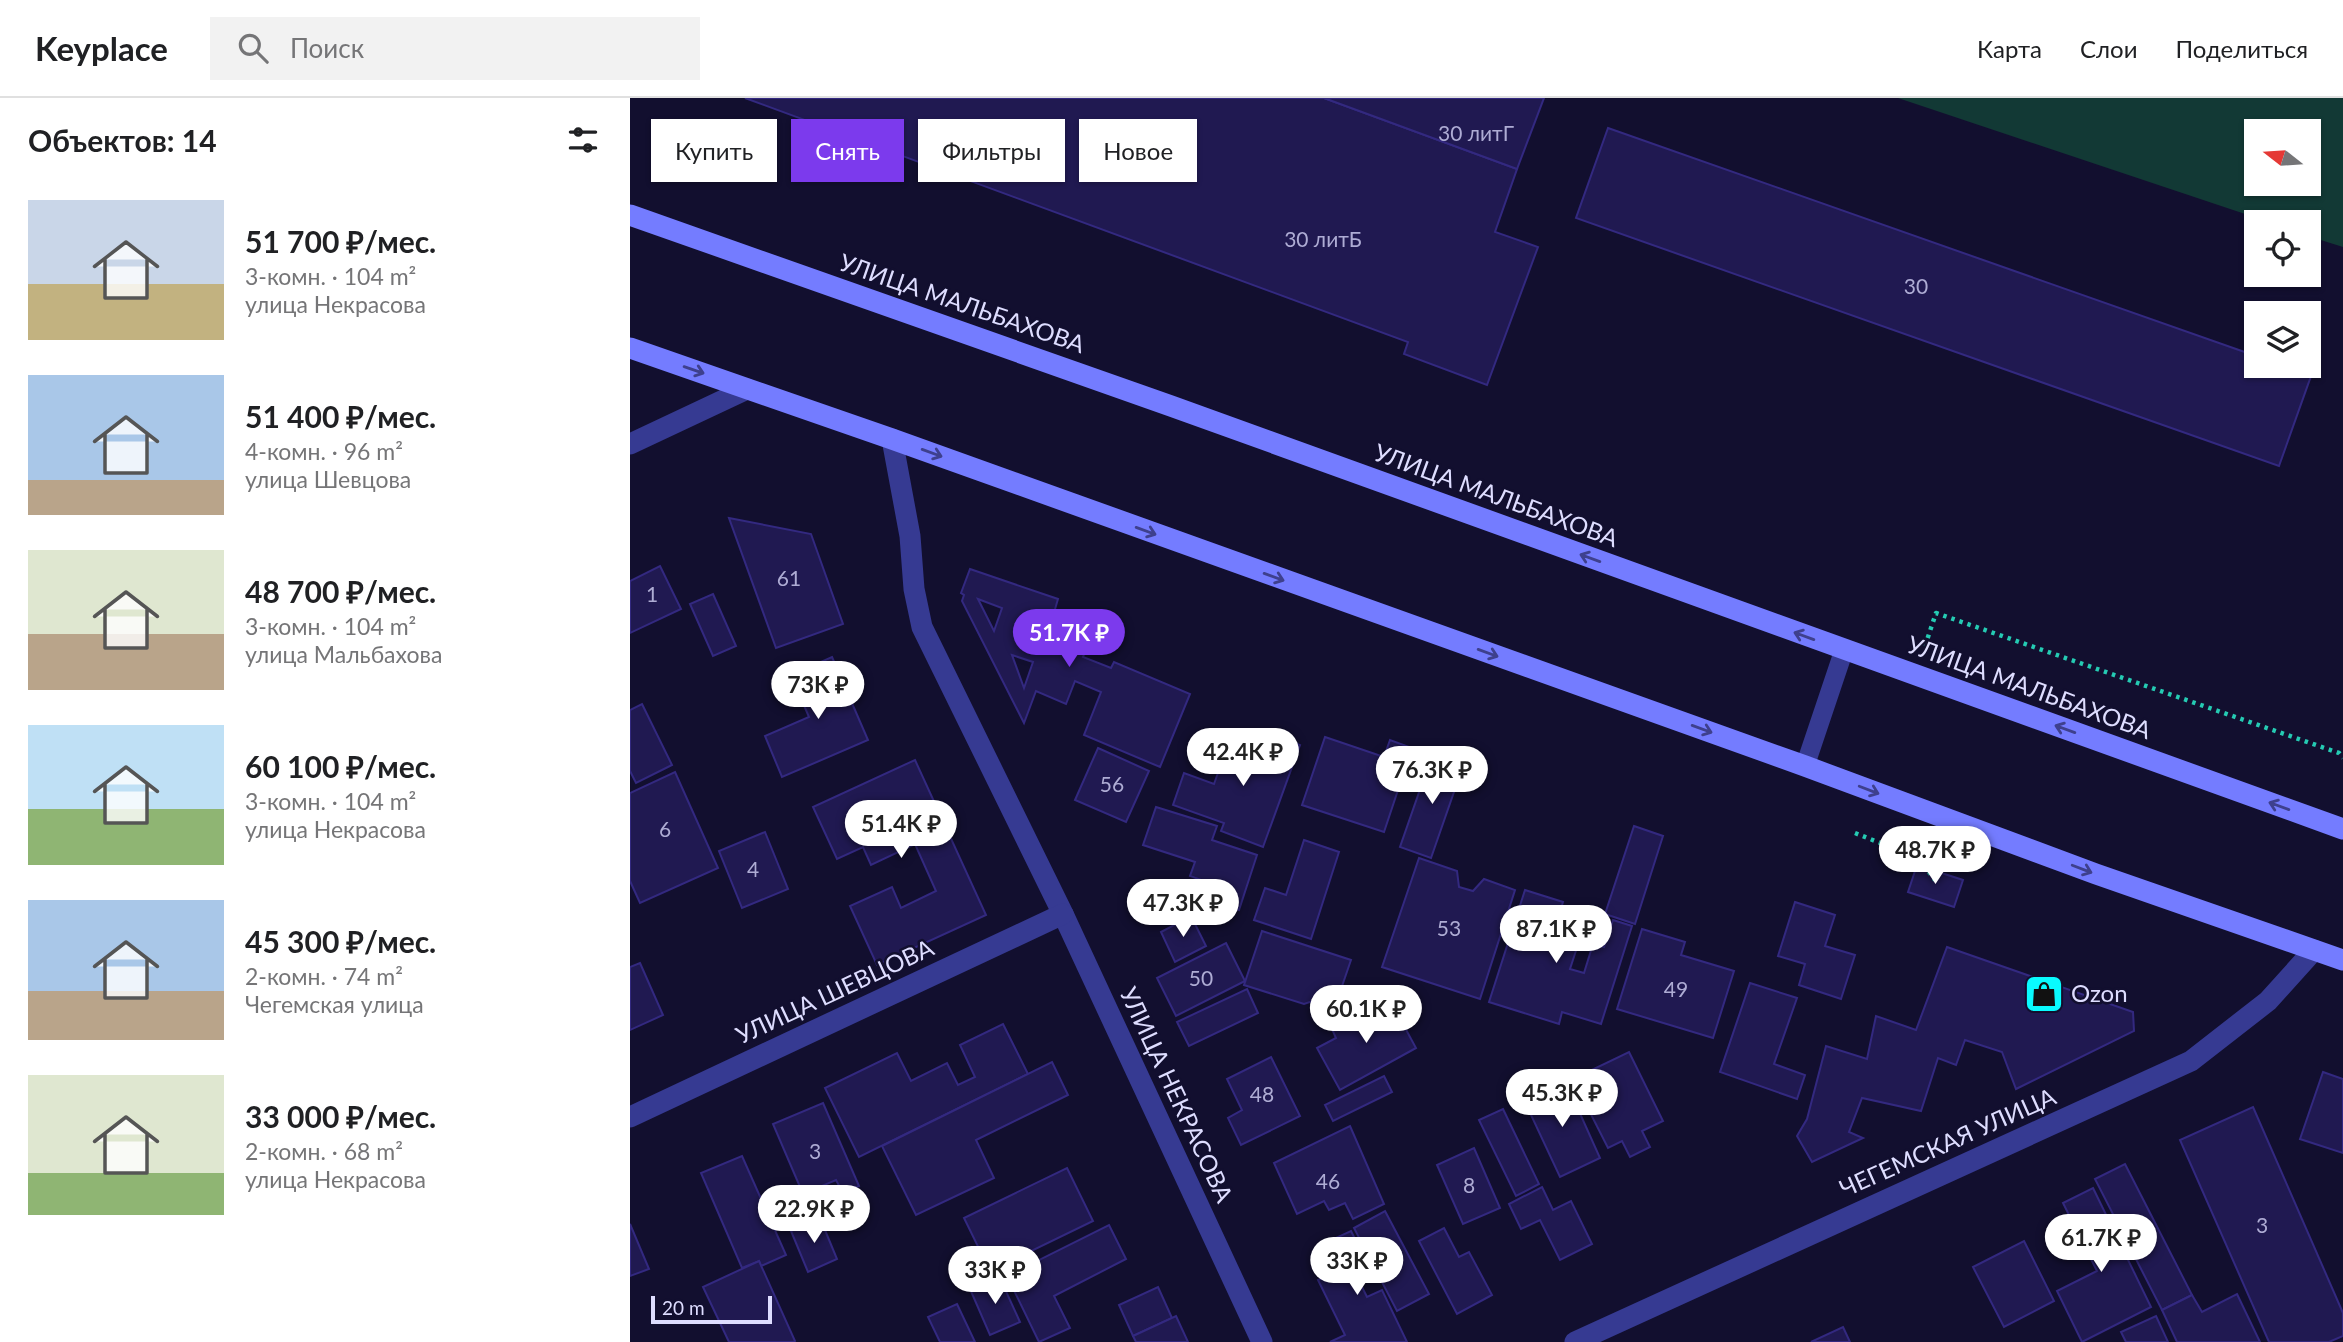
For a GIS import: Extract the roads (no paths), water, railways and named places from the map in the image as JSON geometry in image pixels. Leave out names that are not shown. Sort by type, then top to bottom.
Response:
[{"type":"main road","name":"УЛИЦА МАЛЬБАХОВА","points":[[630,215],[1171,406],[2343,829]]},
{"type":"main road","points":[[630,348],[892,439],[1805,766],[2096,874],[2343,960]]},
{"type":"street","points":[[630,444],[747,389]]},
{"type":"street","name":"УЛИЦА НЕКРАСОВА","points":[[892,439],[910,536],[914,589],[922,627],[1063,914],[1262,1342]]},
{"type":"street","name":"УЛИЦА ШЕВЦОВА","points":[[630,1117],[1063,914]]},
{"type":"street","name":"ЧЕГЕМСКАЯ УЛИЦА","points":[[1575,1342],[2191,1061],[2269,1001],[2314,950]]},
{"type":"lane","points":[[1805,766],[1844,650]]},
{"type":"place","name":"Ozon","points":[[2044,994]]}]
